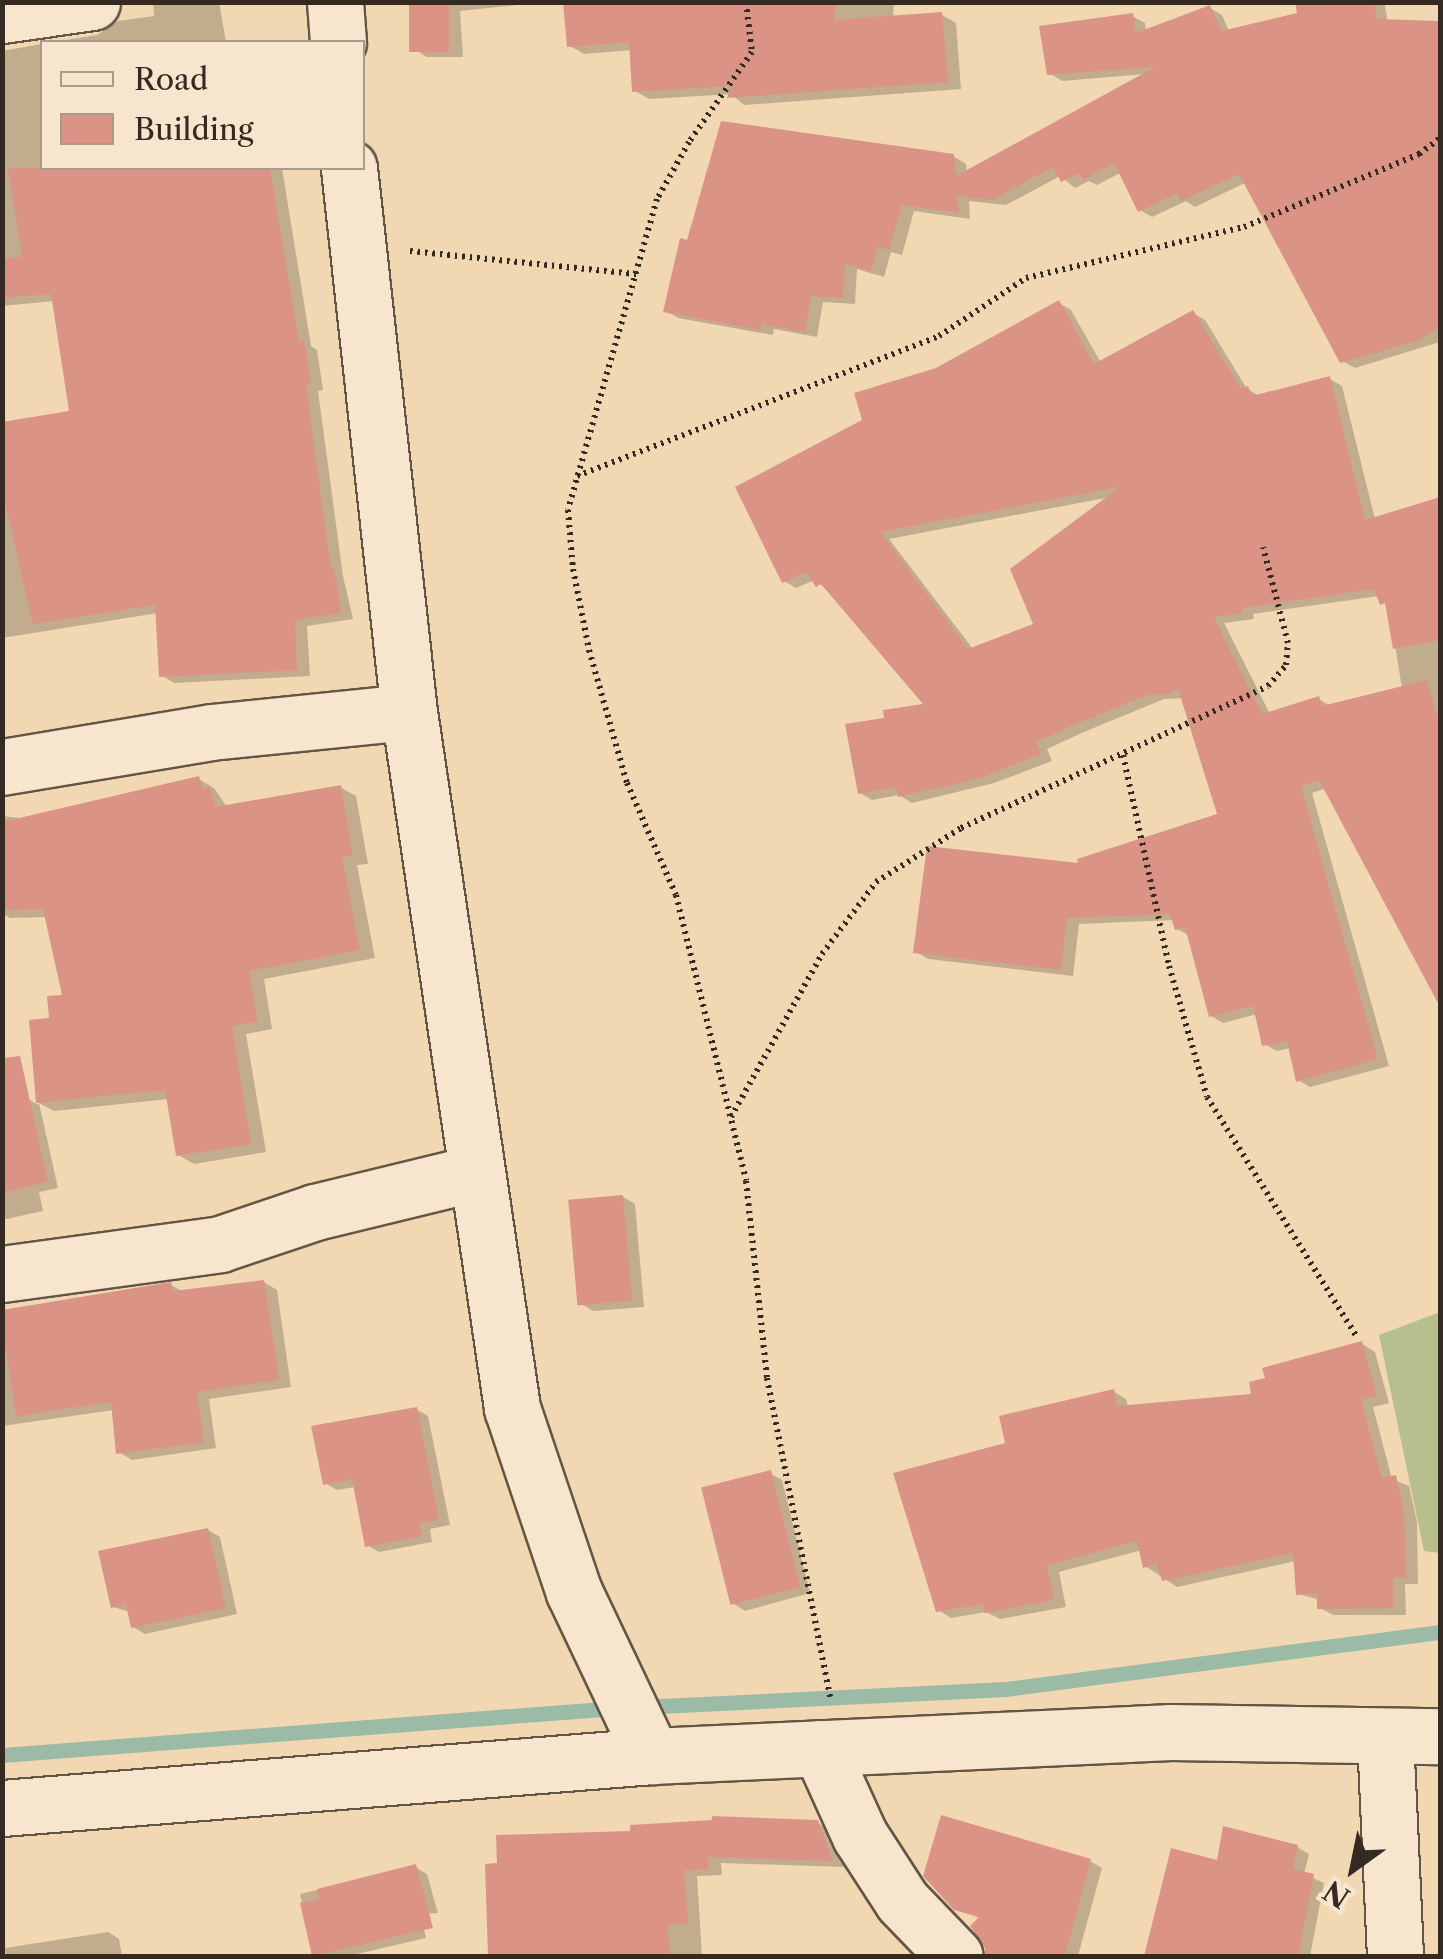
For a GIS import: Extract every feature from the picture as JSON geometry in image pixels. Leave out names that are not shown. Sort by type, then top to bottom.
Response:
[{"type":"street","points":[[2,14],[92,2]]},
{"type":"street","points":[[335,2],[338,40]]},
{"type":"street","points":[[349,170],[409,712],[474,1173],[512,1408],[574,1592],[652,1756]]},
{"type":"street","points":[[2,767],[211,732],[409,712]]},
{"type":"street","points":[[2,1274],[220,1244],[315,1212],[474,1173]]},
{"type":"street","points":[[2,1808],[652,1756],[1170,1732],[1440,1736]]},
{"type":"street","points":[[1386,1736],[1395,1956]]},
{"type":"street","points":[[820,1748],[860,1836],[892,1885],[954,1956]]},
{"type":"path","points":[[746,2],[752,52],[689,142],[657,199],[568,510],[572,569],[589,650],[627,782],[676,895],[746,1181],[767,1378],[830,1698],[820,1748]]},
{"type":"path","points":[[576,477],[939,336],[1026,278],[1244,226],[1419,154],[1440,138]]},
{"type":"path","points":[[356,246],[638,274]]},
{"type":"path","points":[[730,1118],[822,954],[876,882],[961,828],[1268,686],[1286,665],[1288,643],[1263,547]]},
{"type":"path","points":[[1123,754],[1169,966],[1207,1097],[1237,1152],[1356,1335]]},
{"type":"green space","points":[[1440,1312],[1440,1553],[1424,1551],[1379,1335]]},
{"type":"building","points":[[409,2],[449,2],[449,52],[409,52]]},
{"type":"building","points":[[563,2],[836,2],[834,20],[942,12],[948,82],[727,98],[731,86],[632,92],[629,42],[567,47]]},
{"type":"building","points":[[1295,2],[1374,2],[1377,19],[1440,21],[1440,328],[1416,341],[1340,363],[1239,174],[1181,201],[1177,193],[1138,212],[1114,163],[1083,180],[1079,173],[1061,182],[1053,167],[992,200],[957,196],[959,213],[902,205],[889,250],[878,247],[871,271],[845,264],[843,298],[811,296],[805,332],[762,324],[761,330],[663,312],[680,238],[687,240],[721,121],[954,154],[956,176],[1155,67],[1047,75],[1039,26],[1133,13],[1136,33],[1210,5],[1221,31],[1297,13]]},
{"type":"building","points":[[8,168],[270,170],[299,341],[304,340],[311,384],[306,385],[331,569],[334,568],[341,613],[295,620],[297,670],[159,677],[155,605],[33,624],[2,490],[2,422],[69,411],[51,294],[2,298],[2,259],[22,257]]},
{"type":"building","points":[[1059,300],[1094,364],[1193,310],[1241,389],[1248,386],[1252,396],[1330,376],[1365,520],[1440,497],[1440,640],[1393,649],[1385,603],[1380,605],[1374,589],[1242,608],[1243,613],[1214,617],[1262,714],[1319,696],[1322,706],[1427,680],[1440,726],[1440,1007],[1319,780],[1301,787],[1378,1059],[1296,1082],[1287,1041],[1262,1046],[1253,1006],[1209,1017],[1185,927],[1175,930],[1170,914],[1067,918],[1061,970],[913,953],[927,846],[1078,863],[1077,859],[1217,814],[1178,689],[1166,695],[1150,694],[1071,726],[1036,742],[1041,754],[980,778],[898,797],[896,787],[858,794],[845,724],[884,718],[883,710],[923,704],[821,584],[816,587],[806,572],[782,583],[735,487],[862,420],[854,393],[936,368]],"holes":[[[1120,487],[1010,569],[1033,624],[968,649],[880,532]]]},
{"type":"building","points":[[199,776],[203,789],[210,787],[215,807],[341,785],[353,856],[342,857],[360,950],[249,971],[258,1021],[232,1026],[251,1144],[176,1156],[165,1090],[36,1103],[29,1020],[49,1018],[47,996],[62,995],[43,909],[2,910],[2,822]]},
{"type":"building","points":[[20,1056],[48,1182],[2,1192],[2,1058]]},
{"type":"building","points":[[623,1195],[632,1301],[577,1305],[568,1200]]},
{"type":"building","points":[[264,1280],[279,1380],[197,1392],[204,1442],[116,1454],[111,1402],[16,1416],[6,1350],[2,1351],[2,1310],[171,1282],[173,1291]]},
{"type":"building","points":[[1362,1341],[1377,1396],[1361,1400],[1382,1478],[1396,1475],[1404,1514],[1406,1578],[1393,1578],[1393,1608],[1317,1609],[1317,1593],[1296,1595],[1293,1553],[1162,1581],[1157,1564],[1143,1568],[1137,1541],[1047,1565],[1054,1600],[984,1613],[983,1604],[936,1612],[893,1473],[1005,1443],[999,1416],[1114,1389],[1117,1406],[1251,1394],[1249,1382],[1265,1378],[1262,1368]]},
{"type":"building","points":[[417,1407],[439,1520],[419,1523],[422,1536],[365,1547],[352,1479],[323,1485],[311,1426]]},
{"type":"building","points":[[771,1470],[800,1587],[730,1605],[701,1487]]},
{"type":"building","points":[[208,1528],[226,1608],[131,1628],[126,1604],[111,1608],[98,1551]]},
{"type":"building","points":[[941,1815],[1091,1859],[1065,1956],[985,1956],[985,1948],[970,1926],[979,1917],[954,1910],[923,1876]]},
{"type":"building","points":[[712,1816],[818,1820],[833,1861],[708,1857],[709,1869],[684,1870],[688,1923],[667,1924],[671,1956],[488,1956],[485,1864],[497,1863],[496,1835],[630,1831],[630,1825],[712,1820]]},
{"type":"building","points":[[1223,1826],[1298,1845],[1293,1869],[1314,1874],[1298,1956],[1144,1956],[1171,1848],[1217,1860]]},
{"type":"building","points":[[416,1864],[433,1928],[312,1956],[300,1903],[319,1899],[317,1889]]},
{"type":"waterway","points":[[639,1707],[1006,1689],[1440,1632]]},
{"type":"waterway","points":[[2,1755],[616,1708]]}]
